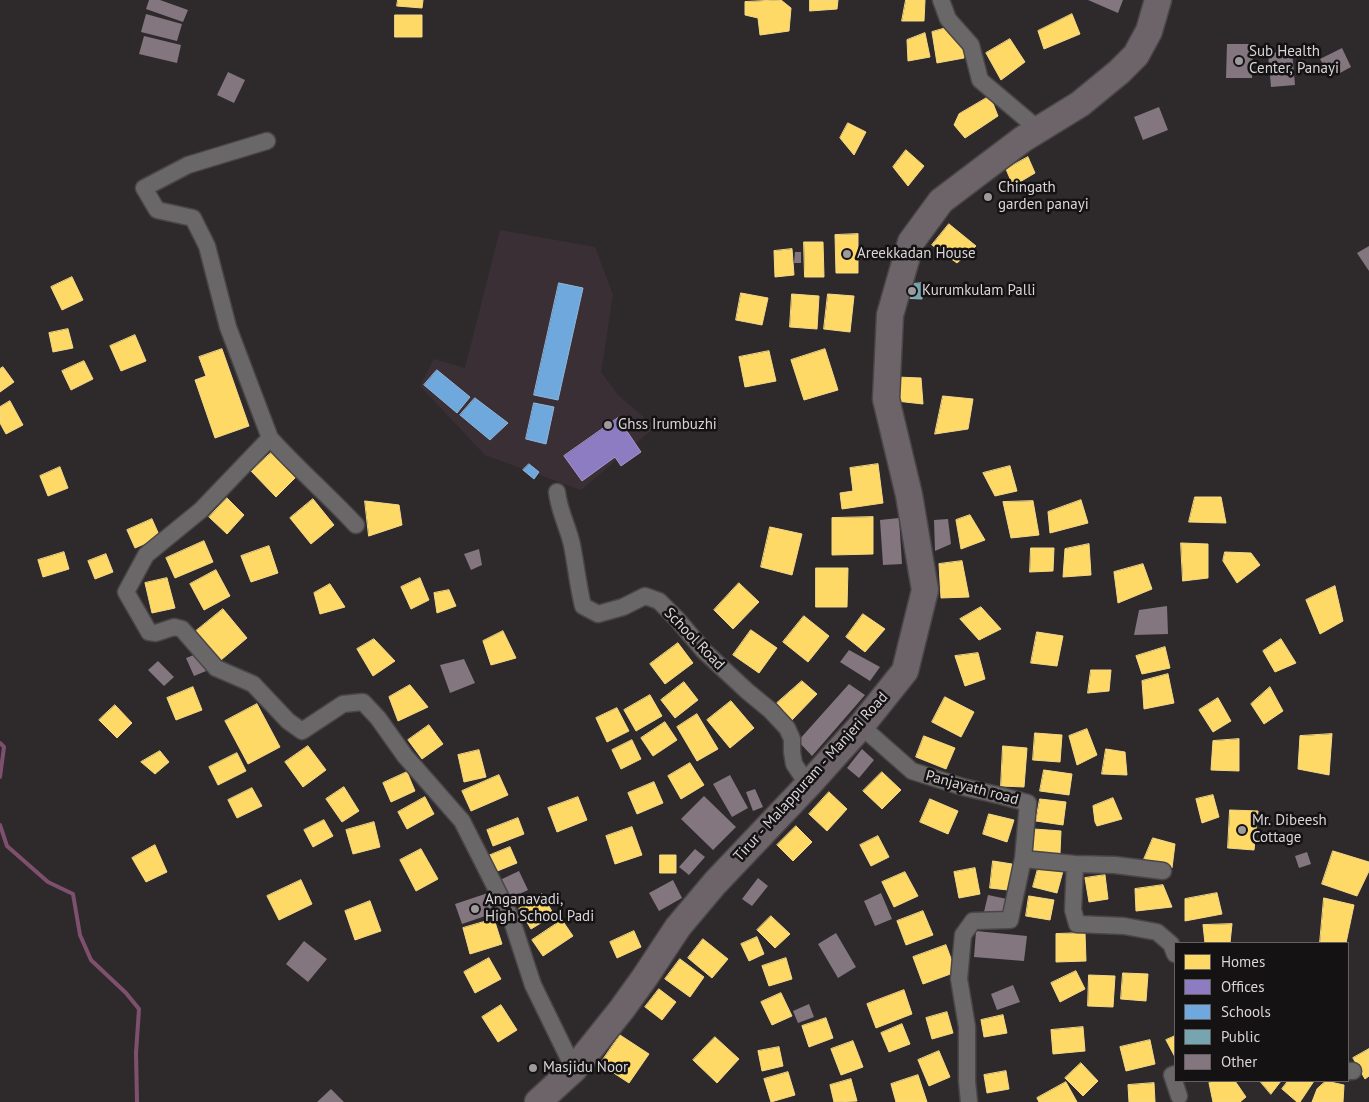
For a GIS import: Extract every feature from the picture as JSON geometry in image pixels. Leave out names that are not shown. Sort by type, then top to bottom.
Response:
[{"type":"main road","name":"Tirur - Malappuram - Manjeri Road","points":[[538,1102],[574,1069],[622,1009],[684,920],[715,883],[861,726],[905,671],[925,590],[909,495],[886,399],[890,315],[911,242],[941,201],[1015,144],[1038,128],[1080,104],[1119,72],[1136,55],[1149,31],[1158,0]]},
{"type":"street","points":[[941,0],[948,19],[971,45],[980,80],[1038,128]]},
{"type":"street","points":[[267,140],[188,165],[144,188],[157,210],[193,218],[207,246],[228,327],[270,438],[356,525]]},
{"type":"street","points":[[270,438],[201,510],[146,555],[126,592],[149,632],[156,633],[174,627],[182,629],[216,668],[253,684],[288,721],[302,731],[343,704],[363,702],[378,718],[405,756],[462,821],[511,918],[533,985],[574,1069]]},
{"type":"street","name":"School Road","points":[[557,492],[559,505],[572,544],[578,588],[583,606],[598,614],[623,607],[645,596],[659,601],[704,651],[747,692],[770,710],[787,728],[792,739],[794,764],[808,785]]},
{"type":"street","name":"Panjayath road","points":[[861,726],[912,771],[963,788],[1028,803],[1023,859],[1010,920],[973,920],[963,935],[959,979],[967,1027],[969,1102]]},
{"type":"street","points":[[1023,859],[1075,864],[1115,865],[1162,871]]},
{"type":"street","points":[[1075,864],[1073,910],[1077,924],[1124,926],[1157,932],[1171,944],[1174,952]]},
{"type":"street","points":[[1174,1075],[1172,1076],[1178,1096]]},
{"type":"shaded area","points":[[500,230],[595,247],[613,295],[601,372],[618,395],[655,427],[581,490],[485,455],[420,386],[434,359],[465,368]]},
{"type":"building: Homes","points":[[398,0],[423,0],[422,8],[397,6]]},
{"type":"building: Homes","points":[[781,0],[791,8],[789,31],[760,35],[758,18],[745,15],[745,2]]},
{"type":"building: Homes","points":[[810,0],[838,0],[837,9],[810,11]]},
{"type":"building: Homes","points":[[906,0],[925,0],[924,21],[902,21]]},
{"type":"building: Homes","points":[[1072,14],[1080,34],[1044,49],[1038,31]]},
{"type":"building: Homes","points":[[395,15],[422,15],[422,37],[395,37]]},
{"type":"building: Homes","points":[[946,28],[964,48],[964,58],[937,63],[932,32]]},
{"type":"building: Homes","points":[[925,33],[930,57],[908,61],[907,40]]},
{"type":"building: Homes","points":[[1010,39],[1025,62],[1001,80],[986,53]]},
{"type":"building: Homes","points":[[990,96],[998,116],[965,138],[954,125],[959,114]]},
{"type":"building: Homes","points":[[848,123],[866,132],[854,155],[840,138]]},
{"type":"building: Homes","points":[[906,150],[924,166],[908,186],[893,167]]},
{"type":"building: Homes","points":[[1028,157],[1035,173],[1013,186],[1006,169]]},
{"type":"building: Homes","points":[[949,224],[976,246],[957,263],[932,245]]},
{"type":"building: Homes","name":"Areekkadan House","points":[[858,234],[858,273],[836,273],[835,235]]},
{"type":"building: Homes","points":[[804,242],[823,242],[824,277],[805,277]]},
{"type":"building: Homes","points":[[792,249],[794,275],[775,277],[774,251]]},
{"type":"building: Homes","points":[[72,277],[83,300],[62,310],[51,287]]},
{"type":"building: Homes","points":[[741,293],[768,298],[762,325],[736,320]]},
{"type":"building: Homes","points":[[792,294],[819,296],[817,329],[790,327]]},
{"type":"building: Homes","points":[[828,294],[854,296],[850,332],[824,329]]},
{"type":"building: Homes","points":[[68,329],[73,348],[53,352],[49,333]]},
{"type":"building: Homes","points":[[135,335],[146,361],[121,371],[110,346]]},
{"type":"building: Homes","points":[[222,349],[249,426],[215,438],[195,380],[206,376],[199,357]]},
{"type":"building: Homes","points":[[825,349],[838,390],[804,400],[791,360]]},
{"type":"building: Homes","points":[[769,351],[776,381],[745,387],[739,357]]},
{"type":"building: Homes","points":[[84,361],[93,379],[71,390],[62,371]]},
{"type":"building: Homes","points":[[3,367],[14,382],[0,392],[0,369]]},
{"type":"building: Homes","points":[[896,377],[921,378],[923,404],[896,401]]},
{"type":"building: Homes","points":[[943,396],[973,399],[968,429],[935,434]]},
{"type":"building: Homes","points":[[10,401],[23,425],[6,434],[0,423],[0,407]]},
{"type":"building: Homes","points":[[272,452],[296,477],[276,497],[251,471]]},
{"type":"building: Homes","points":[[878,464],[883,503],[842,509],[840,493],[853,491],[850,468]]},
{"type":"building: Homes","points":[[1010,466],[1017,491],[995,496],[983,473]]},
{"type":"building: Homes","points":[[60,467],[68,488],[48,496],[40,476]]},
{"type":"building: Homes","points":[[1195,497],[1221,497],[1226,523],[1189,522]]},
{"type":"building: Homes","points":[[227,498],[244,515],[227,534],[209,517]]},
{"type":"building: Homes","points":[[313,499],[334,525],[311,544],[290,518]]},
{"type":"building: Homes","points":[[1081,500],[1088,523],[1050,533],[1048,512]]},
{"type":"building: Homes","points":[[365,501],[399,505],[402,525],[369,536]]},
{"type":"building: Homes","points":[[1033,501],[1039,535],[1011,538],[1003,502]]},
{"type":"building: Homes","points":[[970,515],[985,540],[961,549],[956,520]]},
{"type":"building: Homes","points":[[873,517],[873,554],[832,555],[832,518]]},
{"type":"building: Homes","points":[[152,519],[160,537],[135,548],[127,530]]},
{"type":"building: Homes","points":[[770,527],[802,534],[792,575],[761,567]]},
{"type":"building: Homes","points":[[204,541],[213,562],[175,578],[166,558]]},
{"type":"building: Homes","points":[[1181,543],[1208,544],[1208,578],[1183,581]]},
{"type":"building: Homes","points":[[1089,544],[1091,575],[1063,577],[1065,549]]},
{"type":"building: Homes","points":[[269,546],[278,573],[251,582],[241,556]]},
{"type":"building: Homes","points":[[1031,548],[1054,548],[1053,571],[1030,572]]},
{"type":"building: Homes","points":[[64,552],[69,569],[43,577],[38,560]]},
{"type":"building: Homes","points":[[1225,552],[1251,553],[1260,565],[1237,583],[1223,561]]},
{"type":"building: Homes","points":[[106,554],[113,572],[95,579],[88,561]]},
{"type":"building: Homes","points":[[962,561],[969,597],[941,598],[939,564]]},
{"type":"building: Homes","points":[[1143,564],[1152,589],[1118,603],[1114,572]]},
{"type":"building: Homes","points":[[816,568],[848,568],[847,607],[816,607]]},
{"type":"building: Homes","points":[[216,570],[230,596],[204,610],[190,584]]},
{"type":"building: Homes","points":[[167,578],[175,608],[152,613],[145,583]]},
{"type":"building: Homes","points":[[420,578],[429,600],[411,609],[401,587]]},
{"type":"building: Homes","points":[[739,583],[759,602],[733,629],[714,610]]},
{"type":"building: Homes","points":[[330,584],[345,607],[320,614],[314,593]]},
{"type":"building: Homes","points":[[1335,586],[1343,621],[1320,634],[1306,600]]},
{"type":"building: Homes","points":[[449,590],[456,606],[437,613],[434,593]]},
{"type":"building: Homes","points":[[981,607],[1001,629],[979,640],[960,619]]},
{"type":"building: Homes","points":[[223,609],[247,638],[221,660],[196,631]]},
{"type":"building: Homes","points":[[863,614],[885,629],[865,652],[846,637]]},
{"type":"building: Homes","points":[[804,616],[829,636],[808,662],[783,642]]},
{"type":"building: Homes","points":[[751,630],[777,648],[759,673],[733,655]]},
{"type":"building: Homes","points":[[503,631],[516,658],[491,665],[483,641]]},
{"type":"building: Homes","points":[[1037,632],[1063,636],[1057,666],[1031,663]]},
{"type":"building: Homes","points":[[374,639],[395,661],[373,676],[357,649]]},
{"type":"building: Homes","points":[[1281,639],[1296,663],[1275,672],[1263,651]]},
{"type":"building: Homes","points":[[678,643],[693,663],[665,684],[650,664]]},
{"type":"building: Homes","points":[[1165,647],[1170,668],[1142,674],[1136,656]]},
{"type":"building: Homes","points":[[978,653],[985,679],[965,686],[955,656]]},
{"type":"building: Homes","points":[[1091,670],[1111,670],[1109,691],[1088,693]]},
{"type":"building: Homes","points":[[1168,674],[1174,703],[1144,709],[1142,681]]},
{"type":"building: Homes","points":[[802,681],[817,694],[792,720],[777,703]]},
{"type":"building: Homes","points":[[684,682],[698,700],[675,718],[661,700]]},
{"type":"building: Homes","points":[[410,685],[428,707],[398,721],[389,697]]},
{"type":"building: Homes","points":[[193,687],[202,710],[176,720],[167,698]]},
{"type":"building: Homes","points":[[1270,687],[1283,711],[1264,724],[1251,704]]},
{"type":"building: Homes","points":[[650,695],[662,716],[636,731],[624,710]]},
{"type":"building: Homes","points":[[945,697],[974,712],[961,737],[932,722]]},
{"type":"building: Homes","points":[[1218,698],[1231,721],[1213,732],[1199,710]]},
{"type":"building: Homes","points":[[731,701],[754,728],[730,748],[707,720]]},
{"type":"building: Homes","points":[[257,704],[280,747],[248,764],[225,721]]},
{"type":"building: Homes","points":[[115,705],[132,723],[117,738],[99,720]]},
{"type":"building: Homes","points":[[617,708],[629,731],[607,742],[596,718]]},
{"type":"building: Homes","points":[[697,714],[718,749],[697,761],[677,727]]},
{"type":"building: Homes","points":[[665,722],[677,740],[653,756],[641,738]]},
{"type":"building: Homes","points":[[429,725],[443,744],[422,759],[408,740]]},
{"type":"building: Homes","points":[[1087,729],[1097,755],[1077,765],[1069,736]]},
{"type":"building: Homes","points":[[1035,733],[1062,735],[1060,762],[1033,760]]},
{"type":"building: Homes","points":[[1332,734],[1329,775],[1298,769],[1300,736]]},
{"type":"building: Homes","points":[[924,736],[955,748],[946,769],[916,757]]},
{"type":"building: Homes","points":[[1239,739],[1239,771],[1211,770],[1213,741]]},
{"type":"building: Homes","points":[[632,740],[641,759],[621,769],[612,750]]},
{"type":"building: Homes","points":[[308,746],[326,770],[303,787],[285,762]]},
{"type":"building: Homes","points":[[1003,746],[1027,748],[1024,787],[1001,786]]},
{"type":"building: Homes","points":[[1106,749],[1125,752],[1127,775],[1102,774]]},
{"type":"building: Homes","points":[[479,750],[486,777],[464,782],[458,755]]},
{"type":"building: Homes","points":[[160,751],[169,762],[155,774],[141,762]]},
{"type":"building: Homes","points":[[237,753],[246,771],[218,785],[209,767]]},
{"type":"building: Homes","points":[[690,763],[704,785],[681,799],[668,776]]},
{"type":"building: Homes","points":[[1044,770],[1072,774],[1069,795],[1040,791]]},
{"type":"building: Homes","points":[[407,772],[415,791],[391,802],[383,783]]},
{"type":"building: Homes","points":[[882,772],[901,790],[882,809],[863,791]]},
{"type":"building: Homes","points":[[499,775],[508,795],[471,811],[462,791]]},
{"type":"building: Homes","points":[[654,782],[663,803],[637,814],[628,793]]},
{"type":"building: Homes","points":[[344,787],[359,811],[342,822],[326,799]]},
{"type":"building: Homes","points":[[252,788],[262,806],[237,818],[228,800]]},
{"type":"building: Homes","points":[[829,792],[847,809],[827,831],[809,814]]},
{"type":"building: Homes","points":[[1213,795],[1219,817],[1202,823],[1196,799]]},
{"type":"building: Homes","points":[[425,797],[434,814],[407,829],[398,812]]},
{"type":"building: Homes","points":[[578,797],[587,820],[557,832],[548,808]]},
{"type":"building: Homes","points":[[1113,798],[1122,819],[1097,826],[1093,806]]},
{"type":"building: Homes","points":[[930,799],[958,811],[948,834],[920,822]]},
{"type":"building: Homes","points":[[1040,799],[1066,802],[1063,825],[1036,821]]},
{"type":"building: Homes","name":"Mr. Dibeesh Cottage","points":[[1230,810],[1258,811],[1254,850],[1228,848]]},
{"type":"building: Homes","points":[[989,814],[1014,820],[1007,842],[983,834]]},
{"type":"building: Homes","points":[[518,818],[524,834],[493,846],[487,830]]},
{"type":"building: Homes","points":[[324,820],[333,836],[313,847],[304,830]]},
{"type":"building: Homes","points":[[374,822],[380,847],[353,854],[346,830]]},
{"type":"building: Homes","points":[[796,826],[812,842],[793,861],[777,845]]},
{"type":"building: Homes","points":[[632,827],[642,855],[615,864],[606,836]]},
{"type":"building: Homes","points":[[1034,829],[1061,831],[1060,853],[1033,851]]},
{"type":"building: Homes","points":[[878,836],[889,857],[871,866],[860,845]]},
{"type":"building: Homes","points":[[1153,838],[1175,844],[1172,868],[1142,864]]},
{"type":"building: Homes","points":[[155,845],[167,872],[146,882],[132,858]]},
{"type":"building: Homes","points":[[510,847],[517,863],[495,872],[488,856]]},
{"type":"building: Homes","points":[[421,849],[438,879],[416,891],[400,860]]},
{"type":"building: Homes","points":[[1333,851],[1369,862],[1369,871],[1357,896],[1322,884]]},
{"type":"building: Homes","points":[[660,855],[676,855],[676,873],[660,873]]},
{"type":"building: Homes","points":[[993,861],[1012,864],[1008,890],[990,888]]},
{"type":"building: Homes","points":[[1039,865],[1063,871],[1057,893],[1033,887]]},
{"type":"building: Homes","points":[[975,868],[980,894],[959,898],[954,872]]},
{"type":"building: Homes","points":[[905,872],[918,896],[894,907],[882,882]]},
{"type":"building: Homes","points":[[1105,875],[1108,899],[1089,902],[1085,878]]},
{"type":"building: Homes","points":[[301,880],[312,904],[279,920],[267,896]]},
{"type":"building: Homes","points":[[1163,885],[1172,907],[1136,911],[1135,889]]},
{"type":"building: Homes","points":[[1217,893],[1222,914],[1185,921],[1185,899]]},
{"type":"building: Homes","points":[[542,894],[554,915],[531,929],[519,909]]},
{"type":"building: Homes","points":[[1029,896],[1054,900],[1050,920],[1026,916]]},
{"type":"building: Homes","points":[[1324,898],[1354,905],[1346,942],[1320,942]]},
{"type":"building: Homes","points":[[370,901],[381,931],[355,940],[345,911]]},
{"type":"building: Homes","points":[[923,911],[933,935],[906,945],[897,921]]},
{"type":"building: Homes","points":[[771,916],[790,934],[775,948],[757,930]]},
{"type":"building: Homes","points":[[494,919],[502,944],[470,954],[463,928]]},
{"type":"building: Homes","points":[[562,920],[573,936],[543,956],[532,940]]},
{"type":"building: Homes","points":[[1232,924],[1230,942],[1205,942],[1203,925]]},
{"type":"building: Homes","points":[[634,931],[641,947],[617,958],[610,942]]},
{"type":"building: Homes","points":[[1085,933],[1086,961],[1056,962],[1056,934]]},
{"type":"building: Homes","points":[[757,937],[764,954],[749,961],[741,944]]},
{"type":"building: Homes","points":[[703,939],[728,959],[712,978],[688,958]]},
{"type":"building: Homes","points":[[946,945],[956,972],[923,984],[913,957]]},
{"type":"building: Homes","points":[[489,958],[501,979],[475,993],[464,972]]},
{"type":"building: Homes","points":[[786,958],[792,979],[769,986],[762,966]]},
{"type":"building: Homes","points":[[680,959],[704,977],[690,997],[665,979]]},
{"type":"building: Homes","points":[[1076,971],[1085,989],[1060,1002],[1051,983]]},
{"type":"building: Homes","points":[[1123,973],[1148,974],[1146,1001],[1121,999]]},
{"type":"building: Homes","points":[[1089,975],[1115,976],[1113,1007],[1088,1006]]},
{"type":"building: Homes","points":[[659,989],[676,1002],[662,1020],[645,1007]]},
{"type":"building: Homes","points":[[904,990],[912,1014],[876,1028],[867,1004]]},
{"type":"building: Homes","points":[[781,993],[792,1016],[772,1025],[761,1002]]},
{"type":"building: Homes","points":[[501,1005],[517,1030],[498,1042],[482,1017]]},
{"type":"building: Homes","points":[[947,1012],[953,1033],[932,1039],[926,1018]]},
{"type":"building: Homes","points":[[1003,1015],[1007,1033],[984,1037],[981,1020]]},
{"type":"building: Homes","points":[[826,1018],[833,1038],[809,1047],[802,1026]]},
{"type":"building: Homes","points":[[902,1024],[910,1044],[889,1052],[881,1033]]},
{"type":"building: Homes","points":[[1083,1027],[1085,1051],[1053,1054],[1051,1030]]},
{"type":"building: Homes","points":[[620,1035],[649,1054],[629,1083],[600,1064]]},
{"type":"building: Homes","points":[[1174,1036],[1174,1055],[1166,1040]]},
{"type":"building: Homes","points":[[715,1037],[739,1059],[717,1083],[693,1060]]},
{"type":"building: Homes","points":[[1150,1040],[1155,1064],[1126,1071],[1120,1047]]},
{"type":"building: Homes","points":[[853,1041],[863,1067],[841,1075],[831,1049]]},
{"type":"building: Homes","points":[[779,1047],[783,1066],[762,1071],[758,1051]]},
{"type":"building: Homes","points":[[1369,1049],[1369,1076],[1365,1079],[1353,1058]]},
{"type":"building: Homes","points":[[939,1051],[950,1077],[929,1086],[918,1060]]},
{"type":"building: Homes","points":[[1081,1063],[1098,1081],[1083,1096],[1065,1078]]},
{"type":"building: Homes","points":[[1006,1071],[1009,1089],[987,1093],[984,1075]]},
{"type":"building: Homes","points":[[788,1072],[795,1095],[771,1102],[764,1079]]},
{"type":"building: Homes","points":[[918,1075],[927,1102],[896,1102],[891,1084]]},
{"type":"building: Homes","points":[[851,1079],[857,1101],[834,1102],[830,1085]]},
{"type":"building: Homes","points":[[1066,1082],[1077,1102],[1039,1102],[1037,1098]]},
{"type":"building: Homes","points":[[1236,1082],[1246,1097],[1240,1102],[1213,1102],[1209,1083]]},
{"type":"building: Homes","points":[[1261,1082],[1280,1082],[1271,1094]]},
{"type":"building: Homes","points":[[1287,1082],[1313,1082],[1300,1102],[1297,1102],[1282,1089]]},
{"type":"building: Homes","points":[[1325,1082],[1344,1085],[1343,1102],[1312,1102],[1317,1089]]},
{"type":"building: Homes","points":[[1154,1083],[1155,1102],[1129,1102],[1128,1085]]},
{"type":"building: Offices","points":[[618,418],[641,452],[621,466],[615,457],[582,481],[564,456]]},
{"type":"building: Schools","points":[[559,283],[583,288],[558,400],[534,395]]},
{"type":"building: Schools","points":[[437,370],[470,397],[457,413],[424,385]]},
{"type":"building: Schools","points":[[475,398],[508,423],[490,440],[460,415]]},
{"type":"building: Schools","points":[[534,403],[554,407],[546,444],[526,439]]},
{"type":"building: Schools","points":[[529,464],[539,472],[534,479],[523,470]]},
{"type":"building: Public","name":"Kurumkulam Palli","points":[[923,283],[922,299],[901,298],[902,285]]},
{"type":"building: Other","points":[[149,0],[160,0],[188,10],[183,22],[146,9]]},
{"type":"building: Other","points":[[1088,0],[1123,0],[1118,13]]},
{"type":"building: Other","points":[[146,14],[182,24],[177,41],[141,32]]},
{"type":"building: Other","points":[[144,36],[181,45],[177,63],[139,54]]},
{"type":"building: Other","name":"Sub Health Center, Panayi","points":[[1227,44],[1253,44],[1252,78],[1226,78]]},
{"type":"building: Other","points":[[1342,48],[1351,67],[1340,73],[1337,68],[1328,73],[1320,59]]},
{"type":"building: Other","points":[[1292,51],[1295,85],[1271,87],[1268,53]]},
{"type":"building: Other","points":[[228,72],[245,80],[234,103],[217,95]]},
{"type":"building: Other","points":[[1159,107],[1168,130],[1143,140],[1134,117]]},
{"type":"building: Other","points":[[1369,246],[1369,271],[1357,253]]},
{"type":"building: Other","points":[[795,252],[801,252],[801,263],[794,263]]},
{"type":"building: Other","points":[[899,518],[902,564],[883,565],[880,520]]},
{"type":"building: Other","points":[[948,519],[951,544],[935,551],[934,520]]},
{"type":"building: Other","points":[[479,549],[482,565],[471,570],[464,554]]},
{"type":"building: Other","points":[[1167,606],[1168,634],[1134,635],[1139,610]]},
{"type":"building: Other","points":[[849,650],[880,667],[870,681],[840,662]]},
{"type":"building: Other","points":[[199,653],[206,671],[194,676],[186,658]]},
{"type":"building: Other","points":[[464,659],[475,683],[450,693],[440,665]]},
{"type":"building: Other","points":[[158,661],[174,677],[164,686],[148,670]]},
{"type":"building: Other","points":[[849,684],[865,695],[812,756],[798,741]]},
{"type":"building: Other","points":[[862,749],[874,760],[859,778],[847,768]]},
{"type":"building: Other","points":[[730,775],[748,808],[732,817],[713,784]]},
{"type":"building: Other","points":[[755,789],[763,807],[753,811],[746,792]]},
{"type":"building: Other","points":[[704,796],[736,827],[713,850],[681,819]]},
{"type":"building: Other","points":[[695,849],[705,857],[689,875],[679,867]]},
{"type":"building: Other","points":[[1307,852],[1311,864],[1299,868],[1295,856]]},
{"type":"building: Other","points":[[519,871],[528,890],[509,899],[500,880]]},
{"type":"building: Other","points":[[758,878],[768,886],[752,906],[742,899]]},
{"type":"building: Other","points":[[673,880],[682,898],[659,911],[649,893]]},
{"type":"building: Other","name":"Anganavadi, High School Padi","points":[[488,893],[494,913],[462,924],[455,904]]},
{"type":"building: Other","points":[[881,893],[892,919],[875,926],[864,901]]},
{"type":"building: Other","points":[[988,895],[1007,899],[1003,916],[984,912]]},
{"type":"building: Other","points":[[976,931],[1027,936],[1024,961],[974,957]]},
{"type":"building: Other","points":[[836,933],[856,967],[838,978],[818,944]]},
{"type":"building: Other","points":[[304,941],[327,959],[308,982],[286,964]]},
{"type":"building: Other","points":[[1013,985],[1020,1002],[997,1010],[991,994]]},
{"type":"building: Other","points":[[809,1004],[814,1017],[798,1023],[793,1011]]},
{"type":"building: Other","points":[[331,1089],[344,1102],[317,1102]]},
{"type":"waterway","points":[[0,743],[4,747],[0,777]]},
{"type":"waterway","points":[[0,825],[7,846],[48,882],[73,894],[80,935],[91,960],[126,993],[139,1009],[136,1053],[137,1102]]},
{"type":"place","name":"Sub Health Center, Panayi","points":[[1239,61]]},
{"type":"place","name":"Chingath garden panayi","points":[[988,197]]},
{"type":"place","name":"Areekkadan House","points":[[847,254]]},
{"type":"place","name":"Kurumkulam Palli","points":[[912,291]]},
{"type":"place","name":"Ghss Irumbuzhi","points":[[608,425]]},
{"type":"place","name":"Mr. Dibeesh Cottage","points":[[1242,830]]},
{"type":"place","name":"Anganavadi, High School Padi","points":[[475,909]]},
{"type":"place","name":"Masjidu Noor","points":[[533,1068]]}]
